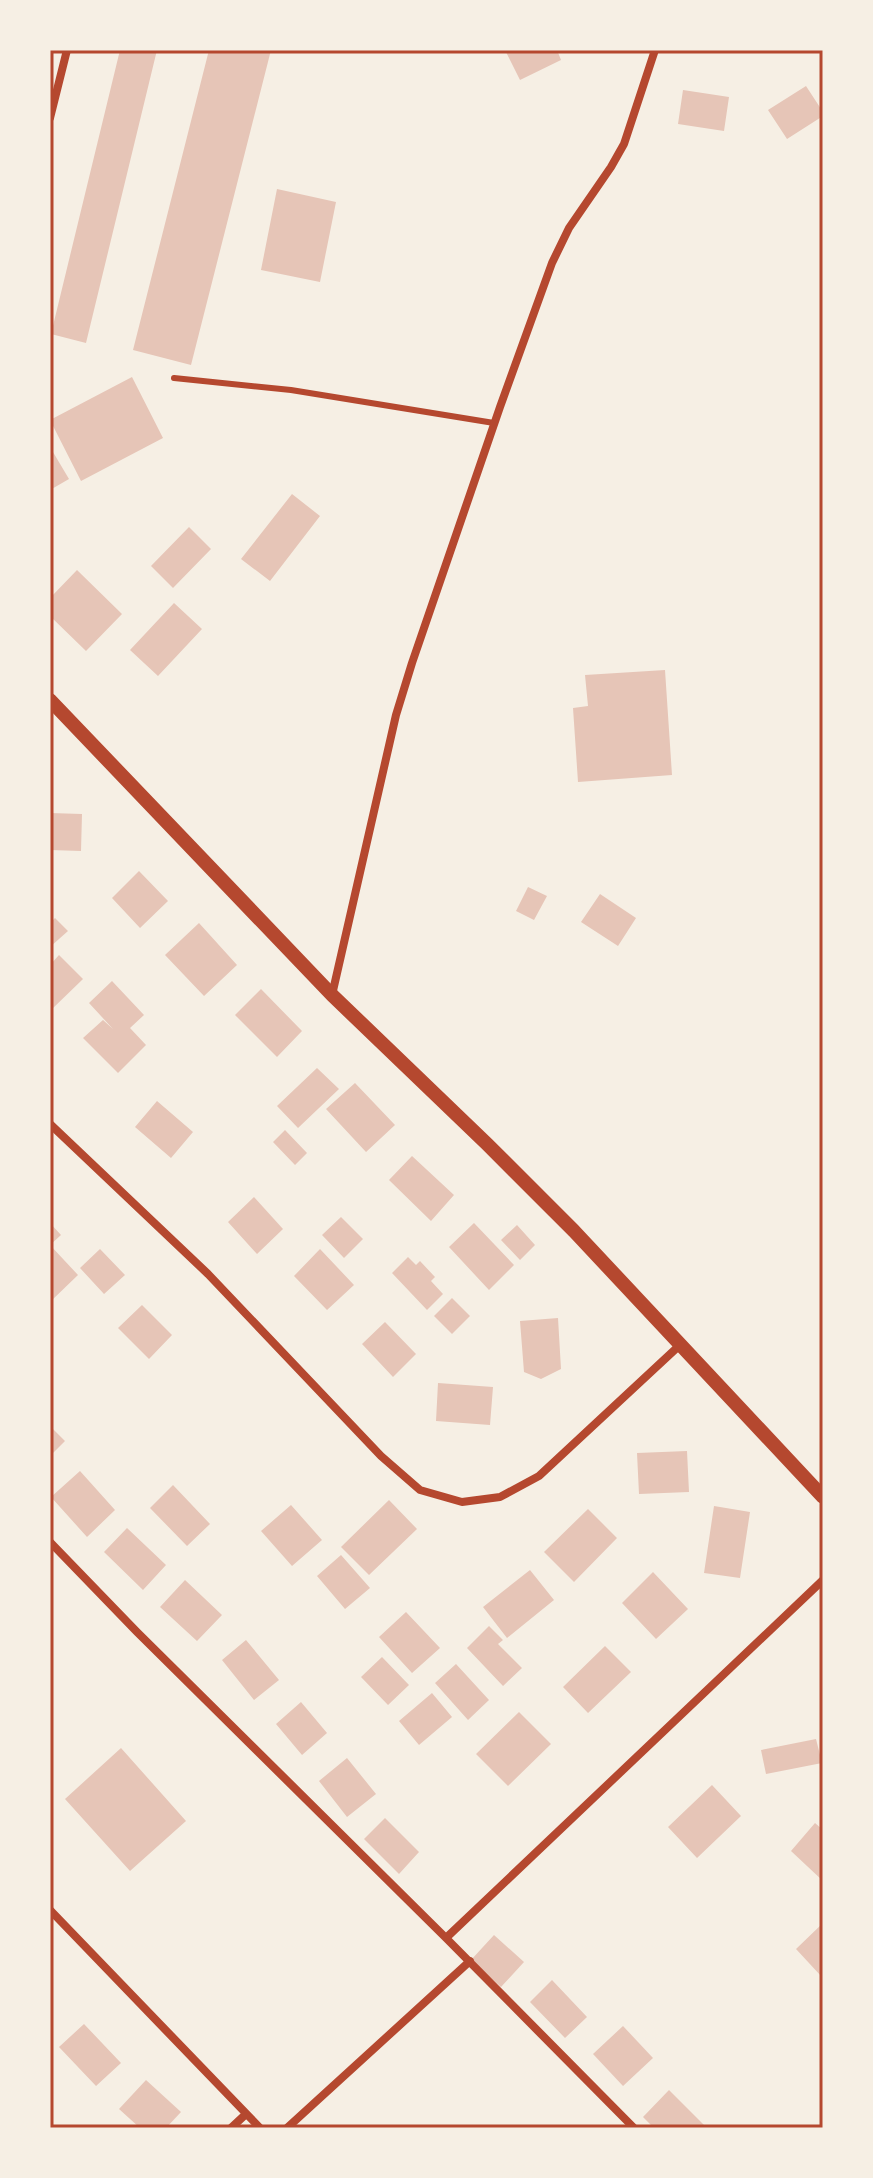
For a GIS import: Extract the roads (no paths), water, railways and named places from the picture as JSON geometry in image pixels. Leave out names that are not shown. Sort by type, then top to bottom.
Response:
[{"type":"street","points":[[50,118],[67,50]]},
{"type":"street","points":[[332,995],[396,715],[494,423],[552,263],[569,228],[624,144],[655,50]]},
{"type":"street","points":[[51,704],[332,995],[574,1231],[823,1497]]},
{"type":"street","points":[[50,1124],[208,1274],[381,1456],[420,1490],[462,1502],[500,1497],[539,1476],[681,1344]]},
{"type":"street","points":[[50,1542],[634,2128]]},
{"type":"street","points":[[446,1938],[823,1580]]},
{"type":"street","points":[[50,1910],[260,2128]]},
{"type":"street","points":[[287,2128],[470,1961]]},
{"type":"street","points":[[231,2128],[246,2114]]},
{"type":"lane","points":[[174,378],[291,390],[494,423]]}]
